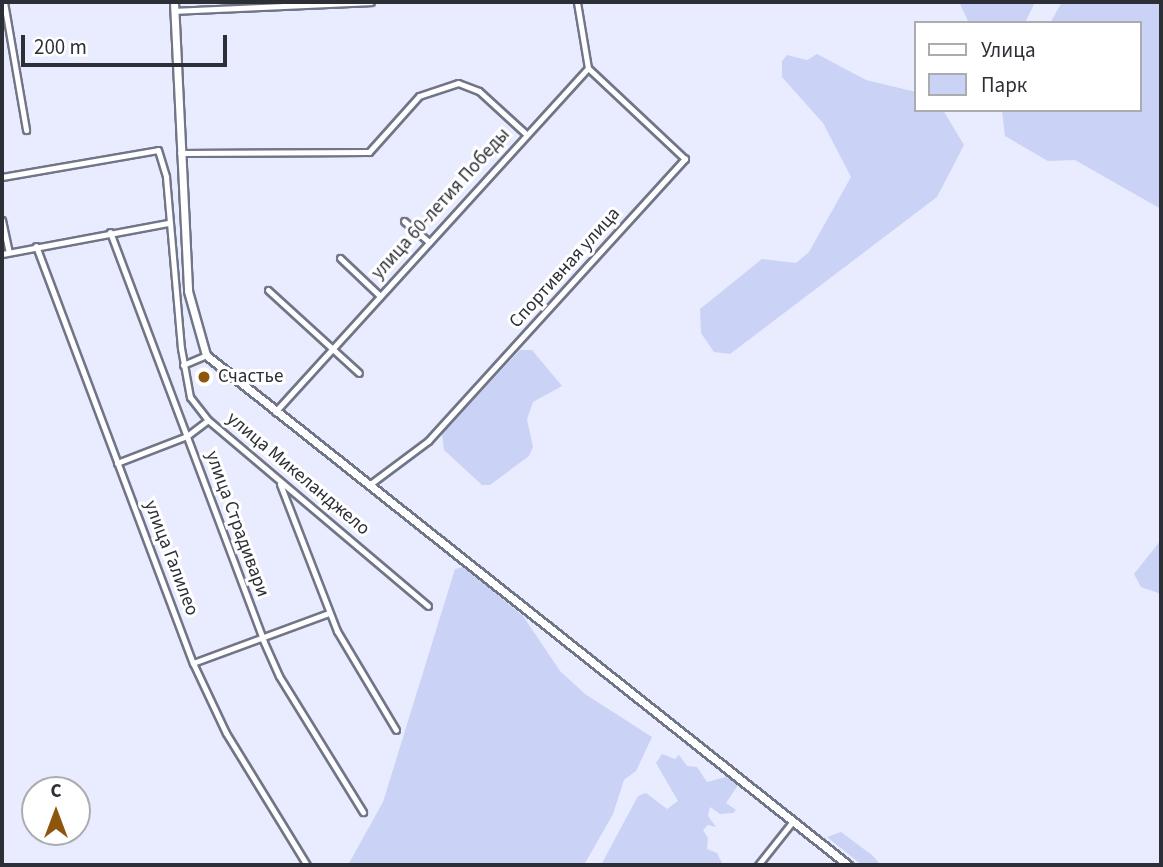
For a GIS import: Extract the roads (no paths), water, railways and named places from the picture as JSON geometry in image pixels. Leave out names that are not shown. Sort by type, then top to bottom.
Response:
[{"type":"street","points":[[4,2],[26,130]]},
{"type":"street","points":[[174,2],[188,291],[206,355],[848,865]]},
{"type":"street","points":[[174,11],[371,2]]},
{"type":"street","points":[[577,2],[588,68]]},
{"type":"street","name":"улица 60-летия Победы","points":[[275,412],[525,133],[588,68]]},
{"type":"street","name":"Спортивная улица","points":[[369,485],[428,441],[685,159],[588,68]]},
{"type":"street","points":[[180,153],[369,152],[419,96],[458,83],[479,91],[525,133]]},
{"type":"street","name":"улица Микеланджело","points":[[2,177],[146,149],[161,155],[183,365],[190,397],[208,420],[428,606]]},
{"type":"street","points":[[2,220],[9,252]]},
{"type":"street","points":[[404,221],[429,242]]},
{"type":"street","points":[[2,254],[168,223]]},
{"type":"street","name":"улица Страдивари","points":[[110,232],[263,640],[279,676],[363,812]]},
{"type":"street","name":"улица Галилео","points":[[36,246],[193,663],[226,733],[307,865]]},
{"type":"street","points":[[340,258],[380,296]]},
{"type":"street","points":[[268,290],[359,373]]},
{"type":"street","points":[[183,365],[206,355]]},
{"type":"street","points":[[117,463],[187,436],[208,420]]},
{"type":"street","points":[[279,481],[329,613],[396,730]]},
{"type":"street","points":[[193,663],[263,640],[329,613]]},
{"type":"street","points":[[758,865],[793,821]]},
{"type":"place","name":"Счастье","points":[[204,377]]}]
